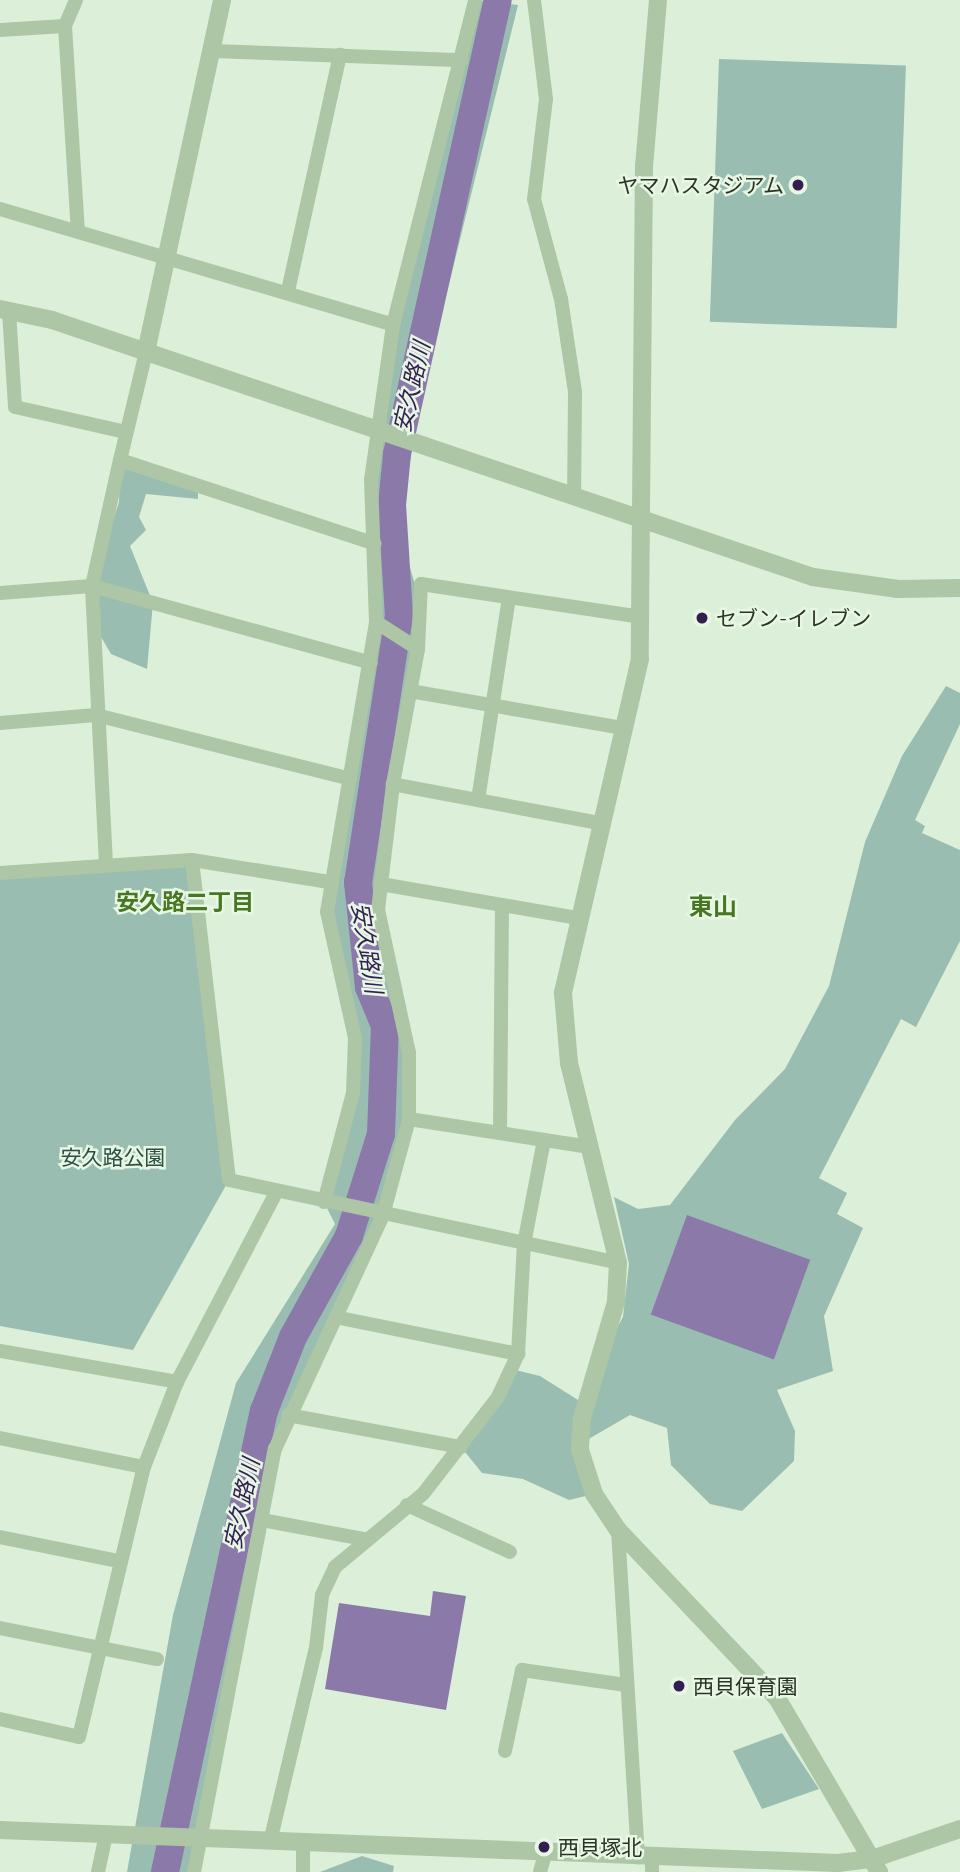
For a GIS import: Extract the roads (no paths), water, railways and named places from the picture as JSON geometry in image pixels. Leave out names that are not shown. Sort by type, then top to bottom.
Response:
[{"type":"street","points":[[76,0],[65,26],[78,230]]},
{"type":"street","points":[[106,864],[96,715],[92,586],[222,0]]},
{"type":"street","points":[[324,1202],[353,1093],[355,1038],[331,944],[329,882],[380,624],[371,480],[393,325],[475,0]]},
{"type":"street","points":[[534,0],[546,99],[534,199],[561,299],[575,392],[574,497]]},
{"type":"street","points":[[658,0],[644,165],[640,659],[598,823],[578,918],[562,1027],[618,1263],[616,1302],[580,1438],[589,1483],[618,1530],[777,1698],[875,1865]]},
{"type":"street","points":[[0,30],[65,26]]},
{"type":"street","points":[[212,51],[462,60]]},
{"type":"street","points":[[288,291],[341,55]]},
{"type":"street","points":[[0,209],[165,253],[393,325]]},
{"type":"street","points":[[125,432],[15,407],[4,310],[146,352],[813,577],[898,589],[960,587]]},
{"type":"street","points":[[120,460],[375,544]]},
{"type":"street","points":[[194,1872],[262,1520],[288,1415],[340,1318],[383,1215],[409,1119],[409,1053],[382,937],[381,884],[393,784],[410,691],[421,584],[642,617]]},
{"type":"street","points":[[0,593],[92,586],[371,663]]},
{"type":"street","points":[[478,800],[509,598]]},
{"type":"street","points":[[380,624],[414,647]]},
{"type":"street","points":[[410,691],[622,728]]},
{"type":"street","points":[[0,723],[96,715],[350,779]]},
{"type":"street","points":[[393,784],[598,823]]},
{"type":"street","points":[[0,873],[192,860],[329,882]]},
{"type":"street","points":[[192,860],[229,1180],[341,1207],[618,1263]]},
{"type":"street","points":[[381,884],[578,918]]},
{"type":"street","points":[[500,1133],[502,905]]},
{"type":"street","points":[[409,1119],[590,1147]]},
{"type":"street","points":[[270,1842],[316,1648],[322,1595],[335,1567],[364,1539],[407,1505],[461,1447],[498,1397],[518,1354],[524,1244],[544,1140]]},
{"type":"street","points":[[0,1719],[79,1737],[118,1561],[144,1466],[177,1382],[276,1193]]},
{"type":"street","points":[[340,1318],[518,1354]]},
{"type":"street","points":[[0,1351],[177,1382]]},
{"type":"street","points":[[288,1415],[461,1447]]},
{"type":"street","points":[[0,1438],[144,1466]]},
{"type":"street","points":[[407,1505],[510,1552]]},
{"type":"street","points":[[262,1520],[364,1539]]},
{"type":"street","points":[[618,1530],[626,1685],[647,1863]]},
{"type":"street","points":[[0,1537],[118,1561]]},
{"type":"street","points":[[0,1628],[157,1659]]},
{"type":"street","points":[[505,1751],[522,1670],[626,1685]]},
{"type":"street","points":[[0,1830],[545,1854],[647,1863],[838,1867],[875,1865],[960,1829]]},
{"type":"street","points":[[98,1872],[106,1834]]},
{"type":"street","points":[[303,1845],[303,1872]]},
{"type":"street","points":[[540,1872],[545,1854]]},
{"type":"waterway","name":"安久路川","points":[[165,1872],[264,1411],[293,1337],[349,1236],[381,1134],[385,1026],[369,987],[358,883],[399,616],[392,505],[397,454],[498,0]]},
{"type":"place","name":"ヤマハスタジアム","points":[[798,185]]},
{"type":"place","name":"セブン-イレブン","points":[[702,618]]},
{"type":"place","name":"西貝保育園","points":[[679,1686]]},
{"type":"place","name":"西貝塚北","points":[[544,1847]]},
{"type":"district","name":"安久路二丁目","points":[[185,902]]},
{"type":"district","name":"東山","points":[[713,907]]},
{"type":"park label","name":"安久路公園","points":[[113,1157]]}]
